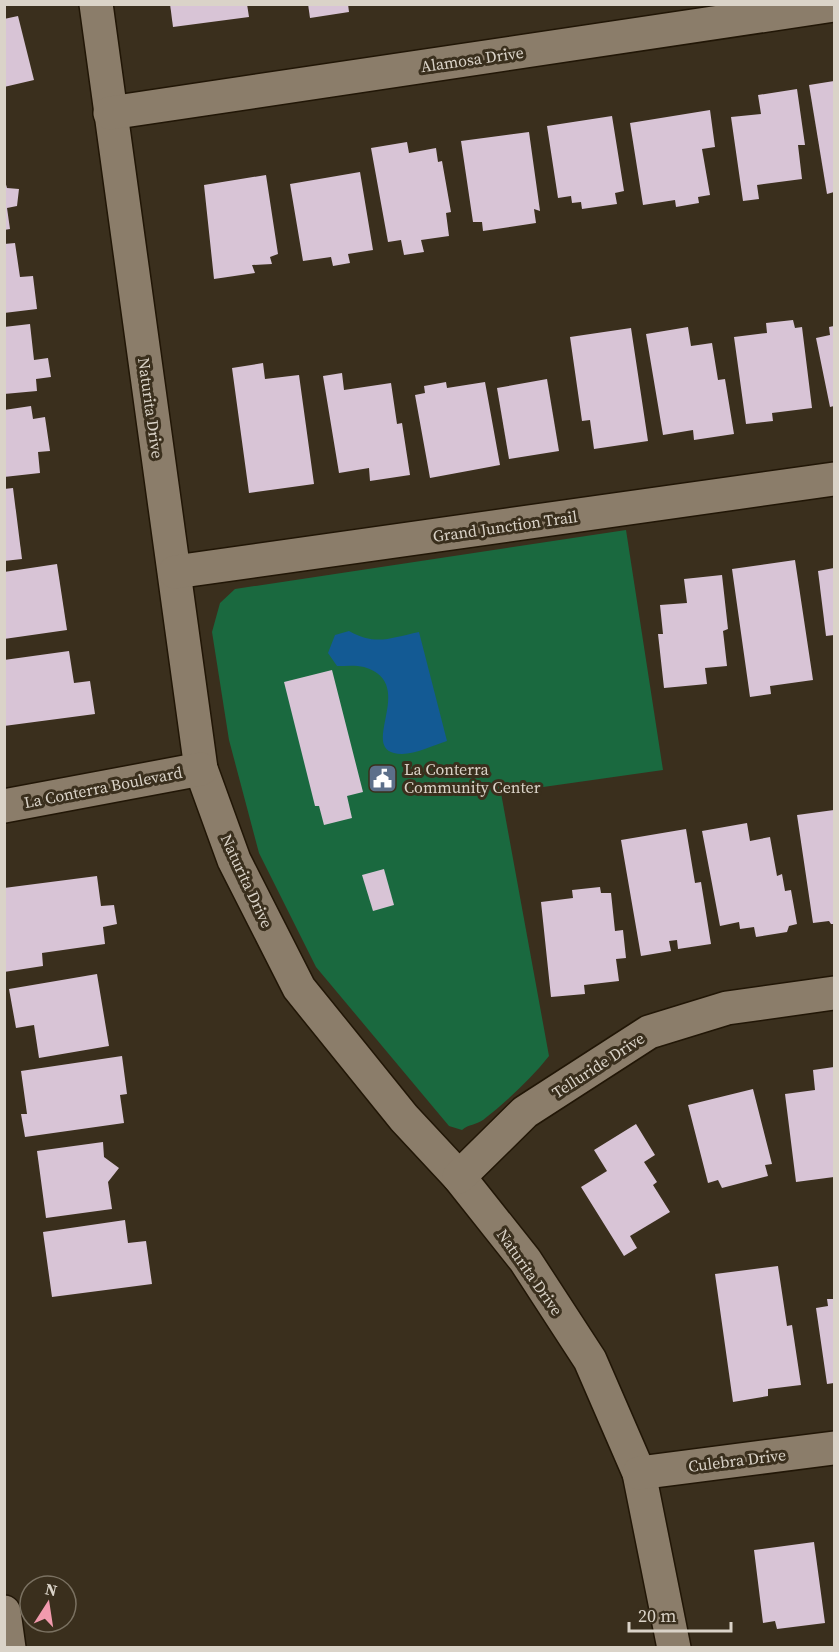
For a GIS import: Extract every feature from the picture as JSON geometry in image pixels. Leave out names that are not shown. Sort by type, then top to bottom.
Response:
[{"type":"street","name":"Naturita Drive","points":[[96,4],[201,769],[234,860],[299,988],[404,1118],[459,1177],[525,1260],[590,1359],[639,1473],[674,1647]]},
{"type":"street","name":"Alamosa Drive","points":[[110,113],[834,6]]},
{"type":"street","name":"Grand Junction Trail","points":[[175,572],[834,479]]},
{"type":"street","name":"La Conterra Boulevard","points":[[4,806],[201,769]]},
{"type":"street","name":"Telluride Drive","points":[[459,1177],[525,1112],[649,1032],[727,1008],[834,993]]},
{"type":"street","name":"Culebra Drive","points":[[639,1473],[834,1448]]},
{"type":"street","points":[[4,1612],[9,1647]]},
{"type":"green space","points":[[626,530],[663,770],[501,793],[549,1056],[501,1105],[483,1120],[462,1130],[449,1126],[316,967],[259,853],[229,740],[212,632],[220,603],[235,589]]},
{"type":"water","points":[[349,631],[359,636],[375,639],[419,632],[447,741],[407,754],[389,751],[383,742],[388,702],[387,688],[380,676],[364,667],[337,666],[328,653],[335,635]]},
{"type":"building","points":[[170,4],[247,4],[249,17],[173,27]]},
{"type":"building","points":[[308,4],[348,4],[349,12],[310,18]]},
{"type":"building","points":[[18,16],[34,80],[4,87],[4,19]]},
{"type":"building","points":[[834,81],[834,192],[827,194],[809,85]]},
{"type":"building","points":[[797,89],[805,145],[798,145],[802,179],[757,185],[759,199],[743,201],[731,117],[761,114],[758,95]]},
{"type":"building","points":[[710,110],[715,147],[702,149],[710,195],[698,197],[699,203],[676,207],[675,200],[643,205],[630,123]]},
{"type":"building","points":[[612,116],[624,191],[615,193],[617,204],[582,209],[581,202],[572,203],[571,196],[558,198],[547,126]]},
{"type":"building","points":[[529,132],[540,211],[534,209],[536,223],[483,231],[482,222],[473,222],[461,141]]},
{"type":"building","points":[[407,142],[409,153],[436,148],[438,162],[442,161],[451,212],[446,213],[449,236],[421,240],[424,252],[404,255],[401,240],[388,242],[371,148]]},
{"type":"building","points":[[360,172],[373,250],[348,254],[350,263],[333,266],[331,257],[303,261],[290,184]]},
{"type":"building","points":[[266,175],[278,254],[270,257],[272,264],[252,265],[255,273],[214,279],[204,185]]},
{"type":"building","points":[[4,178],[7,188],[19,189],[17,206],[7,208],[10,229],[4,230]]},
{"type":"building","points":[[15,243],[20,277],[33,276],[37,309],[4,313],[4,244]]},
{"type":"building","points":[[793,320],[795,328],[802,327],[812,408],[772,413],[773,421],[746,424],[734,337],[767,333],[766,323]]},
{"type":"building","points":[[30,324],[34,360],[48,358],[51,377],[36,379],[37,391],[4,394],[4,327]]},
{"type":"building","points":[[834,326],[834,406],[830,407],[816,338],[830,335],[829,327]]},
{"type":"building","points":[[688,327],[691,346],[712,343],[718,380],[725,379],[734,434],[694,440],[693,430],[663,435],[646,334]]},
{"type":"building","points":[[631,328],[648,441],[594,449],[590,420],[582,421],[570,337]]},
{"type":"building","points":[[263,363],[265,379],[299,375],[314,484],[249,493],[232,368]]},
{"type":"building","points":[[342,373],[344,390],[391,383],[397,424],[402,423],[410,475],[370,481],[369,468],[339,473],[323,376]]},
{"type":"building","points":[[547,379],[559,451],[509,459],[497,388]]},
{"type":"building","points":[[446,382],[447,388],[485,382],[500,465],[430,478],[415,395],[425,393],[424,386]]},
{"type":"building","points":[[31,406],[33,419],[45,417],[50,451],[38,452],[40,473],[4,477],[4,410]]},
{"type":"building","points":[[13,488],[22,559],[4,561],[4,489]]},
{"type":"building","points":[[795,560],[813,680],[770,686],[771,694],[750,697],[732,569]]},
{"type":"building","points":[[57,564],[67,630],[4,639],[4,572]]},
{"type":"building","points":[[834,568],[834,635],[826,636],[818,571]]},
{"type":"building","points":[[722,575],[728,629],[723,631],[727,666],[705,668],[707,684],[664,688],[658,634],[663,634],[660,605],[687,603],[684,579]]},
{"type":"building","points":[[69,651],[74,683],[90,681],[95,714],[4,726],[4,660]]},
{"type":"building","points":[[332,670],[363,792],[347,796],[352,818],[324,825],[319,806],[315,806],[284,682]]},
{"type":"building","points":[[834,810],[834,924],[829,921],[813,923],[797,815]]},
{"type":"building","points":[[747,823],[750,841],[770,837],[777,876],[782,874],[785,891],[791,890],[797,924],[789,926],[787,932],[756,937],[754,927],[740,929],[739,922],[720,926],[702,831]]},
{"type":"building","points":[[686,829],[695,883],[701,882],[711,944],[678,949],[677,940],[669,941],[671,951],[641,956],[621,840]]},
{"type":"building","points":[[384,869],[394,905],[373,911],[362,875]]},
{"type":"building","points":[[97,876],[101,906],[114,905],[117,924],[103,927],[105,944],[42,953],[43,966],[4,972],[4,888]]},
{"type":"building","points":[[600,887],[601,893],[611,893],[615,931],[623,930],[626,958],[616,959],[619,981],[584,985],[585,994],[551,997],[541,902],[573,898],[572,890]]},
{"type":"building","points":[[97,974],[109,1046],[39,1058],[34,1025],[16,1028],[9,989]]},
{"type":"building","points":[[122,1056],[127,1094],[120,1095],[124,1123],[25,1137],[21,1114],[27,1114],[21,1071]]},
{"type":"building","points":[[834,1067],[834,1177],[796,1182],[785,1094],[815,1090],[813,1070]]},
{"type":"building","points":[[753,1089],[772,1164],[765,1165],[768,1176],[722,1188],[718,1180],[708,1183],[688,1105]]},
{"type":"building","points":[[636,1124],[655,1155],[644,1162],[657,1182],[653,1185],[670,1212],[630,1236],[637,1248],[624,1256],[581,1187],[607,1171],[594,1150]]},
{"type":"building","points":[[103,1142],[104,1157],[119,1168],[108,1182],[112,1209],[46,1218],[37,1151]]},
{"type":"building","points":[[125,1220],[128,1243],[146,1241],[152,1284],[52,1297],[43,1232]]},
{"type":"building","points":[[778,1266],[787,1326],[792,1325],[801,1385],[768,1389],[768,1396],[733,1402],[715,1274]]},
{"type":"building","points":[[827,1299],[834,1299],[834,1383],[827,1384],[816,1308],[828,1306]]},
{"type":"building","points":[[814,1542],[825,1623],[777,1629],[775,1621],[763,1623],[754,1550]]},
{"type":"place","name":"La Conterra Community Center","points":[[383,778]]}]
